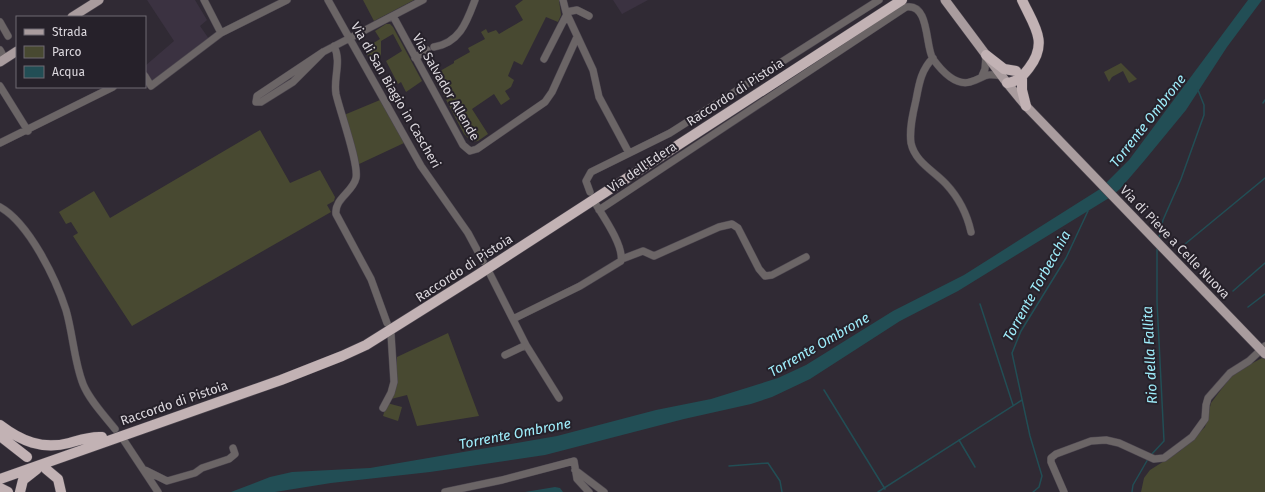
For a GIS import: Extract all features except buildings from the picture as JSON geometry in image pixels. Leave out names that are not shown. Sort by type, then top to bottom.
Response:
[{"type":"highway","name":"Raccordo di Pistoia","points":[[0,473],[313,362],[346,349],[380,331],[891,0]]},
{"type":"highway","name":"Raccordo di Pistoia","points":[[0,479],[282,380],[342,356],[382,336],[902,0]]},
{"type":"highway","points":[[1004,80],[1019,75],[1034,62],[1039,52],[1039,40],[1022,0]]},
{"type":"highway","points":[[986,54],[1004,69],[1019,75]]},
{"type":"highway","points":[[1019,75],[1026,106]]},
{"type":"highway","points":[[0,425],[29,442],[44,445],[60,445],[93,436],[102,437]]},
{"type":"highway","points":[[0,436],[27,457]]},
{"type":"highway","points":[[20,492],[21,483],[28,475],[64,456]]},
{"type":"highway","points":[[46,469],[57,477],[61,492]]},
{"type":"highway","points":[[0,488],[8,492]]},
{"type":"main road","points":[[73,16],[89,3],[99,0]]},
{"type":"main road","name":"Via di Pieve a Celle Nuova","points":[[945,0],[1004,80],[1026,106],[1264,350]]},
{"type":"main road","points":[[3,60],[16,52]]},
{"type":"street","points":[[204,0],[221,33]]},
{"type":"street","points":[[146,77],[152,86],[221,33],[287,0]]},
{"type":"street","name":"Via di San Biagio in Cascheri","points":[[328,0],[421,166],[468,233],[483,261]]},
{"type":"street","points":[[282,85],[306,62],[423,0]]},
{"type":"street","points":[[418,57],[460,34],[475,0]]},
{"type":"street","points":[[563,0],[567,13],[593,70],[600,100],[629,153]]},
{"type":"street","name":"Via dell'Edera","points":[[590,192],[586,181],[589,174],[670,133],[879,0]]},
{"type":"street","name":"Via dell'Edera","points":[[599,210],[904,8],[913,7],[921,16],[926,28],[932,58]]},
{"type":"street","points":[[544,59],[567,13],[577,10],[590,16]]},
{"type":"street","name":"Via Salvador Allende","points":[[393,16],[418,57],[463,145],[468,150],[472,151],[545,102],[552,92],[577,36]]},
{"type":"street","points":[[0,22],[8,36]]},
{"type":"street","points":[[334,46],[338,58],[335,81],[337,95],[356,174],[351,189],[337,204],[336,214],[371,279],[387,323]]},
{"type":"street","points":[[0,50],[3,60]]},
{"type":"street","points":[[982,76],[985,69],[986,54]]},
{"type":"street","points":[[972,232],[966,214],[954,194],[945,183],[924,165],[911,143],[913,112],[924,67],[932,58],[955,81],[968,83],[989,74],[1004,80]]},
{"type":"street","points":[[0,86],[28,131]]},
{"type":"street","points":[[0,143],[28,131],[111,88]]},
{"type":"street","points":[[595,203],[613,234],[622,259]]},
{"type":"street","points":[[0,207],[17,220],[44,261],[66,310],[84,385],[93,402],[115,429]]},
{"type":"street","points":[[513,319],[591,280],[616,266],[622,259],[643,251],[654,256],[719,227],[732,224],[738,228],[759,269],[765,276],[772,275],[806,257]]},
{"type":"street","points":[[489,272],[526,345],[559,398]]},
{"type":"street","points":[[383,408],[391,393],[394,382],[391,334]]},
{"type":"street","points":[[505,355],[526,345]]},
{"type":"street","points":[[1064,492],[1051,462],[1051,458],[1056,454],[1091,441],[1106,440],[1119,443],[1154,459],[1164,458],[1192,437],[1205,419],[1208,398],[1230,373],[1264,350]]},
{"type":"street","points":[[123,439],[156,489]]},
{"type":"street","points":[[143,469],[166,481],[195,473],[202,468],[230,459],[235,454],[233,448]]},
{"type":"street","points":[[445,492],[502,480],[574,461],[580,492]]},
{"type":"street","points":[[575,470],[604,492]]},
{"type":"street","points":[[579,483],[589,492]]},
{"type":"shaded area","points":[[147,0],[195,0],[207,20],[200,26],[209,39],[152,82],[146,74],[146,65],[174,41]]},
{"type":"shaded area","points":[[613,0],[648,0],[622,14]]},
{"type":"green space","points":[[363,0],[414,0],[374,21]]},
{"type":"green space","points":[[523,0],[559,0],[561,15],[558,22],[546,17],[522,65],[514,61],[508,76],[514,80],[511,87],[505,91],[510,99],[501,105],[494,94],[472,109],[488,134],[478,141],[472,142],[464,134],[433,75],[470,52],[468,48],[485,39],[481,32],[486,29],[488,33],[496,30],[499,34],[523,20],[515,6]]},
{"type":"green space","points":[[386,24],[390,24],[393,27],[422,81],[406,92],[401,82],[398,84],[386,61],[402,51],[393,34],[381,41],[381,58],[373,65],[364,49],[380,39],[375,31]]},
{"type":"green space","points":[[1121,63],[1137,79],[1129,83],[1123,71],[1112,77],[1109,82],[1104,72]]},
{"type":"green space","points":[[380,100],[404,143],[357,165],[344,115]]},
{"type":"green space","points":[[260,130],[290,183],[320,170],[335,197],[334,201],[327,205],[331,212],[132,326],[73,236],[78,233],[71,222],[66,224],[59,212],[94,191],[110,218]]},
{"type":"green space","points":[[448,333],[479,416],[417,426],[407,395],[391,399],[396,381],[397,357]]},
{"type":"green space","points":[[1262,358],[1265,359],[1265,492],[1141,492],[1144,478],[1150,470],[1180,451],[1205,427],[1211,403],[1229,379],[1236,372]]},
{"type":"green space","points":[[387,403],[402,407],[398,421],[383,416]]},
{"type":"water","points":[[1248,0],[1262,0],[1227,47],[1186,110],[1120,189],[1109,198],[958,291],[900,321],[810,379],[772,397],[751,404],[684,419],[545,455],[430,472],[331,483],[275,492],[231,492],[270,477],[292,472],[370,468],[557,436],[656,410],[711,399],[778,378],[806,365],[893,311],[964,275],[1100,189],[1129,160]]},
{"type":"water","points":[[555,487],[560,488],[563,492],[525,492]]},
{"type":"waterway","name":"Rio della Fallita","points":[[1159,237],[1163,220],[1181,179],[1204,115],[1204,105],[1198,90]]},
{"type":"waterway","points":[[1179,249],[1265,178]]},
{"type":"waterway","name":"Torrente Torbecchia","points":[[1033,492],[1039,487],[1042,476],[1030,436],[1012,353],[1021,331],[1066,258],[1088,211]]},
{"type":"waterway","name":"Rio della Fallita","points":[[1151,455],[1164,441],[1157,302],[1157,249]]},
{"type":"waterway","points":[[1233,291],[1265,263]]},
{"type":"waterway","points":[[1248,307],[1265,294]]},
{"type":"waterway","points":[[980,304],[1013,405]]},
{"type":"waterway","points":[[824,390],[885,489]]},
{"type":"waterway","points":[[878,492],[1022,400]]},
{"type":"waterway","points":[[959,440],[975,467]]},
{"type":"waterway","name":"Rio della Fallita","points":[[1132,492],[1133,485],[1148,459]]},
{"type":"waterway","points":[[729,466],[768,463],[780,481],[782,492]]},
{"type":"water label","name":"Torrente Ombrone","points":[[1148,121]]},
{"type":"water label","name":"Torrente Ombrone","points":[[819,345]]},
{"type":"water label","name":"Torrente Ombrone","points":[[515,434]]}]
